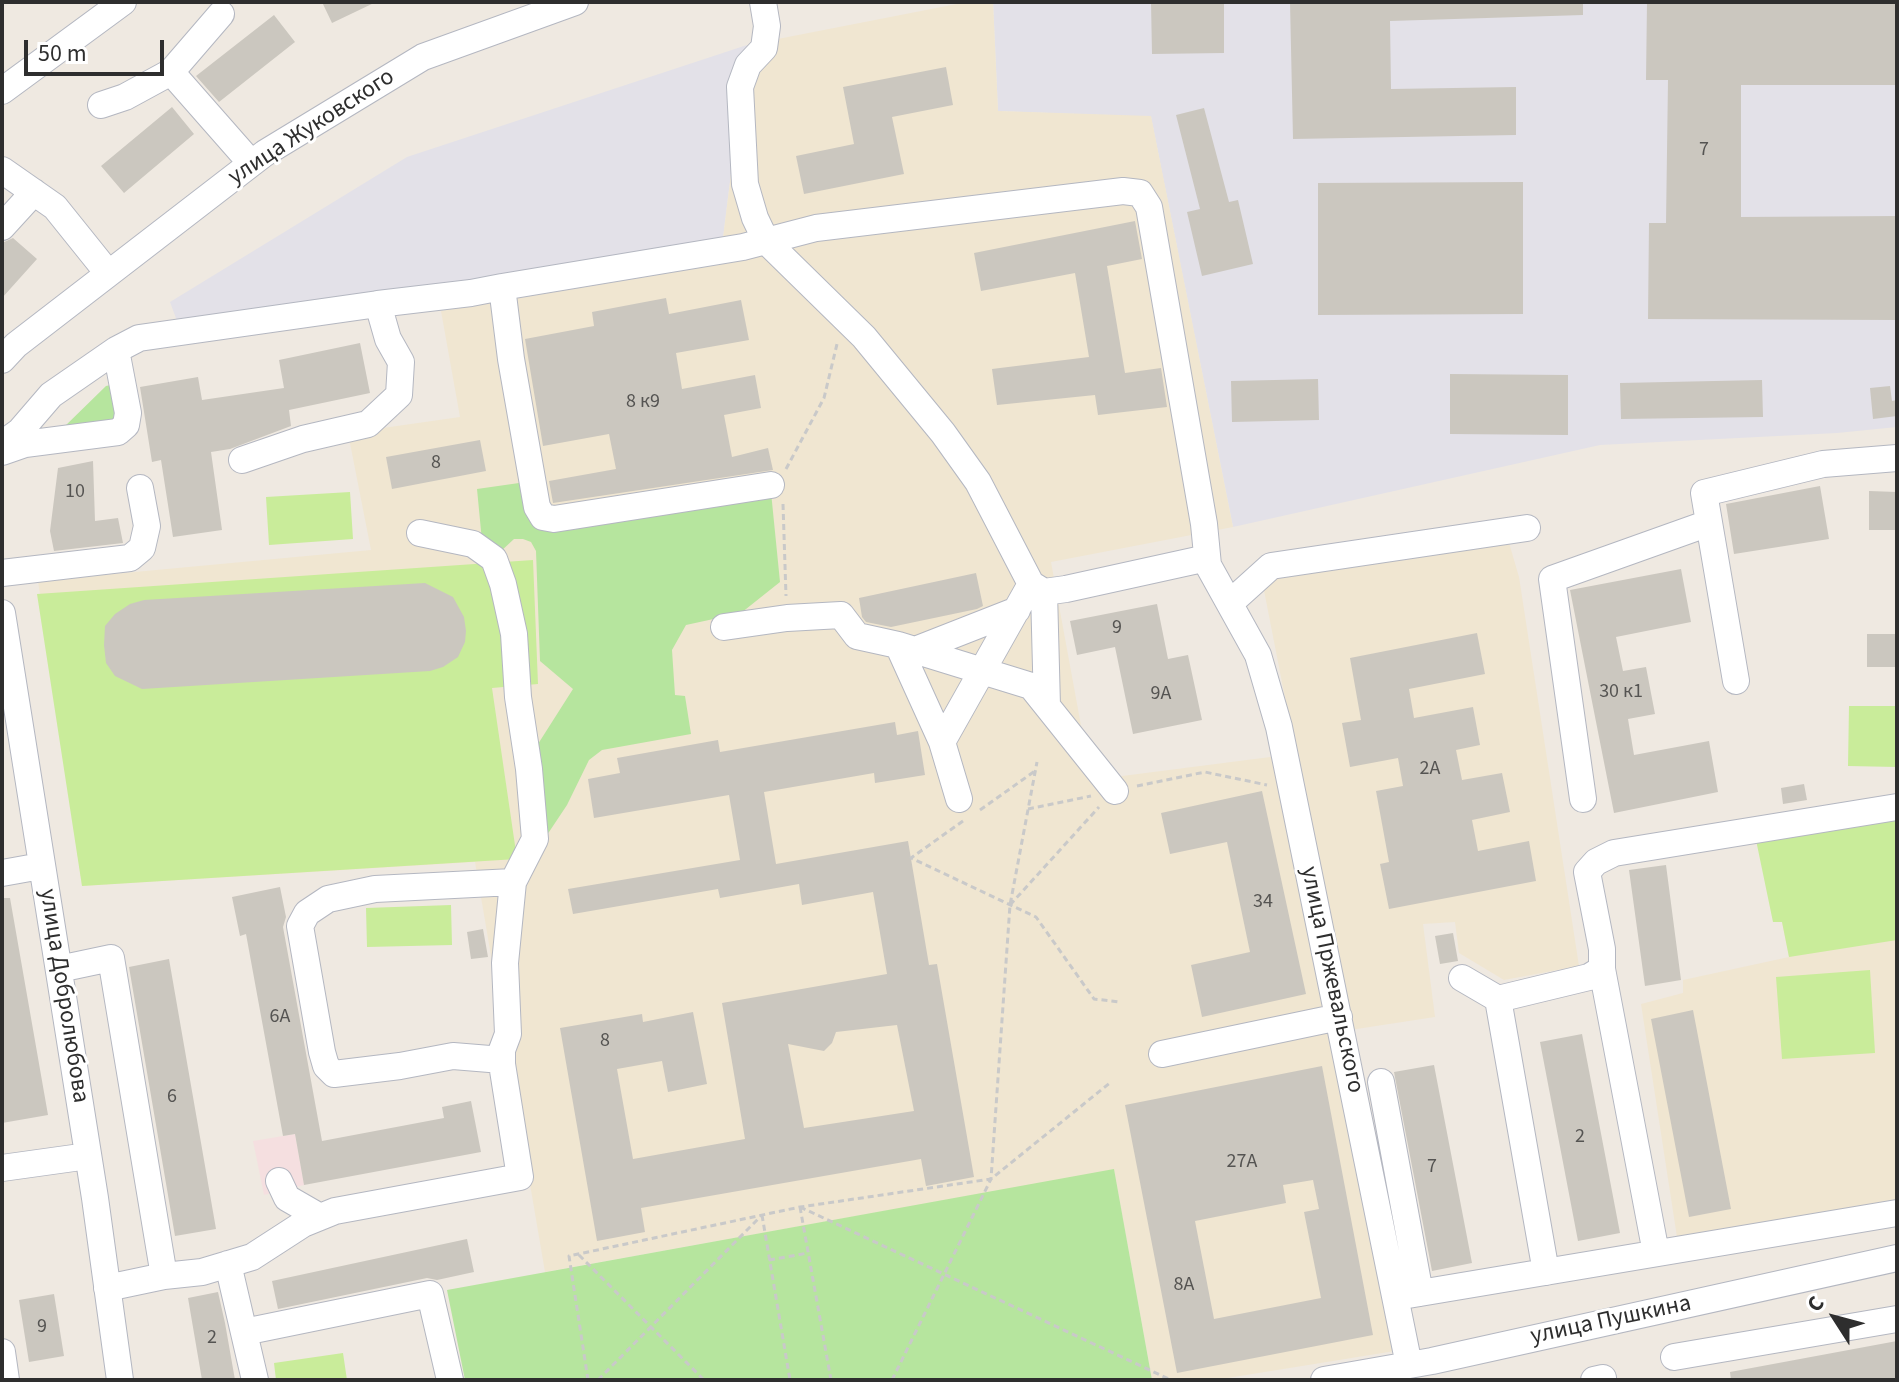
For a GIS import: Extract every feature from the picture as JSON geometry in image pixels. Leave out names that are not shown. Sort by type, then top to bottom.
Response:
[{"type":"street","points":[[2,91],[123,2]]},
{"type":"street","points":[[763,2],[767,26],[764,48],[748,65],[740,87],[745,184],[755,218],[766,241],[864,337],[943,433],[978,482],[1037,588],[1047,706]]},
{"type":"street","name":"улица Жуковского","points":[[2,360],[16,345],[251,163],[423,57],[563,4]]},
{"type":"street","points":[[101,105],[125,97],[171,72],[221,14]]},
{"type":"street","points":[[171,72],[251,163]]},
{"type":"street","points":[[2,170],[55,207],[108,273]]},
{"type":"street","points":[[2,444],[20,431],[51,395],[116,350],[139,338],[471,293],[766,241],[816,228],[1123,191],[1140,193],[1149,207],[1204,524],[1207,558],[1066,589],[1037,588],[1017,610],[942,742]]},
{"type":"street","points":[[2,227],[34,192]]},
{"type":"street","points":[[502,287],[511,359],[537,507],[543,517],[554,519],[779,485]]},
{"type":"street","points":[[242,460],[303,439],[368,424],[399,395],[401,362],[388,339],[378,304]]},
{"type":"street","points":[[2,452],[38,442],[118,432],[126,425],[128,413],[116,350]]},
{"type":"street","points":[[1736,681],[1704,493],[1823,464],[1897,458]]},
{"type":"street","points":[[2,573],[130,558],[142,548],[147,526],[140,488]]},
{"type":"street","points":[[1583,799],[1552,579],[1709,523]]},
{"type":"street","points":[[1230,603],[1271,566],[1527,528]]},
{"type":"street","points":[[107,1288],[202,1272],[252,1257],[303,1224],[360,1206],[520,1177],[502,1060],[508,1034],[505,963],[513,882],[535,839],[518,697],[514,634],[494,559],[473,544],[420,533]]},
{"type":"street","name":"улица Пржевальского","points":[[1207,558],[1258,655],[1279,727],[1339,1017],[1427,1368]]},
{"type":"street","points":[[906,647],[1017,610]]},
{"type":"street","name":"улица Добролюбова","points":[[2,613],[88,1156],[120,1380]]},
{"type":"street","points":[[724,627],[787,618],[841,615],[857,636],[906,647],[1031,686],[1115,791]]},
{"type":"street","points":[[906,647],[942,742],[959,799]]},
{"type":"street","points":[[1656,1253],[1602,969],[1602,949],[1587,872],[1596,862],[1614,853],[1897,807]]},
{"type":"street","points":[[2,873],[41,866]]},
{"type":"street","points":[[502,1060],[453,1056],[334,1074],[326,1066],[322,1052],[300,926],[307,913],[328,899],[363,891],[513,882]]},
{"type":"street","points":[[59,969],[111,958],[164,1276]]},
{"type":"street","points":[[1462,978],[1498,999],[1589,977],[1602,969]]},
{"type":"street","points":[[1498,999],[1546,1272]]},
{"type":"street","points":[[1162,1054],[1339,1017]]},
{"type":"street","points":[[1381,1082],[1408,1295],[1897,1213]]},
{"type":"street","points":[[2,1168],[88,1156]]},
{"type":"street","points":[[279,1181],[287,1198],[320,1217]]},
{"type":"street","name":"улица Пушкина","points":[[1324,1380],[1427,1368],[1897,1258]]},
{"type":"street","points":[[228,1264],[255,1380]]},
{"type":"street","points":[[244,1332],[430,1294],[450,1380]]},
{"type":"street","points":[[1674,1357],[1897,1319]]},
{"type":"path","points":[[787,618],[779,485],[824,398],[844,317]]},
{"type":"path","points":[[892,1380],[991,1179],[1010,905],[1037,762]]},
{"type":"path","points":[[1028,809],[1205,772],[1292,791]]},
{"type":"path","points":[[1010,905],[1115,791]]},
{"type":"path","points":[[911,858],[1036,917],[1094,999],[1120,1002]]},
{"type":"path","points":[[588,1380],[569,1256],[800,1207],[991,1179],[1111,1082]]},
{"type":"path","points":[[800,1207],[831,1380]]},
{"type":"path","points":[[800,1207],[1171,1380]]},
{"type":"path","points":[[762,1215],[790,1380]]},
{"type":"path","points":[[598,1380],[762,1215]]},
{"type":"path","points":[[769,1260],[808,1253]]},
{"type":"path","points":[[578,1254],[704,1380]]},
{"type":"shaded area","points":[[967,2],[993,2],[998,111],[1151,116],[1233,527],[1051,562],[1091,780],[1278,756],[1395,1351],[1215,1380],[1152,1380],[1114,1170],[545,1272],[475,862],[82,886],[38,581],[371,550],[348,433],[460,417],[441,311],[723,264],[723,238],[747,45]]},
{"type":"shaded area","points":[[993,2],[1897,2],[1897,427],[1600,445],[1233,527],[1151,117],[998,111]]},
{"type":"shaded area","points":[[747,45],[723,238],[180,329],[170,302],[407,157]]},
{"type":"shaded area","points":[[1505,529],[1519,577],[1579,966],[1504,980],[1459,953],[1455,922],[1423,924],[1435,1017],[1350,1030],[1261,575]]},
{"type":"shaded area","points":[[1897,814],[1897,1205],[1677,1237],[1641,1004],[1683,993],[1683,980],[1789,957],[1782,922],[1773,922]]},
{"type":"shaded area","points":[[295,1134],[304,1185],[264,1195],[253,1141]]},
{"type":"green space","points":[[115,384],[117,422],[63,428],[106,386]]},
{"type":"green space","points":[[526,482],[535,517],[771,492],[780,582],[741,613],[686,625],[672,650],[675,695],[685,696],[691,734],[602,750],[589,760],[567,805],[541,840],[531,755],[573,689],[540,661],[536,551],[531,542],[523,539],[514,539],[500,552],[482,541],[477,489]]},
{"type":"green space","points":[[350,492],[353,539],[269,545],[266,497]]},
{"type":"green space","points":[[533,560],[538,684],[492,688],[517,859],[82,886],[37,594]]},
{"type":"green space","points":[[1849,706],[1897,706],[1897,767],[1848,766]]},
{"type":"green space","points":[[1897,814],[1897,940],[1789,957],[1782,922],[1773,922],[1756,840]]},
{"type":"green space","points":[[451,905],[452,945],[367,947],[366,908]]},
{"type":"green space","points":[[1870,970],[1875,1053],[1782,1059],[1776,977]]},
{"type":"green space","points":[[1114,1169],[1152,1380],[465,1380],[447,1290]]},
{"type":"green space","points":[[343,1353],[347,1380],[276,1380],[274,1363]]},
{"type":"building","points":[[322,2],[376,2],[332,23]]},
{"type":"building","points":[[1151,2],[1224,2],[1224,53],[1152,54]]},
{"type":"building","points":[[1290,2],[1583,2],[1583,15],[1390,21],[1391,89],[1516,87],[1516,135],[1293,139]]},
{"type":"building","points":[[1647,2],[1897,2],[1897,85],[1741,85],[1741,217],[1897,216],[1897,320],[1648,319],[1649,223],[1666,223],[1668,80],[1646,80]]},
{"type":"building","points":[[274,15],[295,42],[219,102],[196,76]]},
{"type":"building","points":[[946,67],[953,105],[892,117],[904,174],[804,194],[796,156],[854,144],[843,87]]},
{"type":"building","points":[[172,107],[194,134],[124,193],[101,166]]},
{"type":"building","points":[[1204,108],[1229,202],[1238,200],[1253,264],[1202,276],[1187,212],[1200,209],[1176,115]]},
{"type":"building","points":[[1523,182],[1523,314],[1318,315],[1318,183]]},
{"type":"building","points":[[1135,221],[1142,259],[1107,266],[1125,373],[1161,368],[1167,407],[1098,415],[1095,395],[997,405],[992,369],[1089,357],[1075,273],[981,291],[974,253]]},
{"type":"building","points":[[13,238],[37,259],[2,298],[2,243]]},
{"type":"building","points":[[666,298],[669,314],[741,300],[749,340],[676,353],[682,389],[755,375],[761,408],[724,415],[732,457],[768,448],[773,470],[553,503],[549,481],[616,469],[609,434],[543,446],[525,339],[594,326],[592,312]]},
{"type":"building","points":[[360,343],[370,393],[289,410],[291,426],[230,449],[211,452],[222,530],[173,537],[161,460],[152,462],[140,387],[198,377],[202,400],[284,388],[279,360]]},
{"type":"building","points":[[1450,374],[1568,375],[1568,435],[1450,434]]},
{"type":"building","points":[[1318,379],[1319,420],[1232,422],[1231,381]]},
{"type":"building","points":[[1762,380],[1763,417],[1621,419],[1620,383]]},
{"type":"building","points":[[1890,386],[1892,401],[1897,400],[1897,416],[1873,419],[1870,388]]},
{"type":"building","points":[[480,440],[486,471],[392,489],[386,457]]},
{"type":"building","points":[[93,461],[95,521],[118,518],[123,543],[54,551],[50,531],[58,468]]},
{"type":"building","points":[[1820,486],[1829,539],[1734,554],[1726,504]]},
{"type":"building","points":[[1869,491],[1897,492],[1897,530],[1869,530]]},
{"type":"building","points":[[1681,569],[1691,622],[1616,637],[1623,671],[1646,667],[1655,714],[1628,719],[1634,755],[1709,741],[1718,792],[1614,813],[1570,590]]},
{"type":"building","points":[[976,573],[983,606],[977,609],[891,627],[866,622],[862,617],[859,598]]},
{"type":"building","points":[[425,583],[453,597],[464,617],[466,631],[458,657],[430,671],[142,689],[115,676],[106,663],[105,626],[115,614],[130,604],[144,600]]},
{"type":"building","points":[[1157,604],[1168,659],[1188,655],[1202,720],[1133,734],[1115,647],[1077,655],[1070,621]]},
{"type":"building","points":[[1477,633],[1485,674],[1409,689],[1414,718],[1473,707],[1480,745],[1456,750],[1462,780],[1502,773],[1510,812],[1472,820],[1478,851],[1529,841],[1536,881],[1389,909],[1380,864],[1389,862],[1376,791],[1403,786],[1398,758],[1350,767],[1342,723],[1361,720],[1350,658]]},
{"type":"building","points":[[1867,634],[1897,634],[1897,667],[1867,667]]},
{"type":"building","points":[[895,722],[897,735],[918,731],[925,775],[875,783],[874,773],[764,792],[776,864],[908,841],[929,965],[937,964],[974,1177],[926,1186],[921,1159],[641,1208],[645,1232],[597,1241],[560,1028],[642,1014],[643,1022],[693,1012],[707,1084],[668,1092],[662,1061],[617,1069],[633,1159],[745,1139],[722,1003],[887,974],[873,892],[802,905],[799,884],[720,898],[718,889],[573,914],[568,889],[740,860],[729,795],[594,818],[588,779],[620,773],[617,758],[718,740],[720,752]],"holes":[[[897,1025],[914,1111],[804,1128],[788,1044],[824,1051],[832,1043],[836,1032]]]},
{"type":"building","points":[[1804,784],[1807,800],[1783,804],[1781,788]]},
{"type":"building","points":[[1262,791],[1306,994],[1202,1017],[1191,965],[1250,952],[1227,842],[1170,854],[1161,813]]},
{"type":"building","points":[[1666,865],[1681,980],[1645,986],[1629,870]]},
{"type":"building","points":[[280,887],[286,917],[283,927],[322,1141],[444,1118],[442,1107],[471,1101],[481,1152],[304,1185],[295,1134],[283,1136],[246,934],[240,936],[232,897]]},
{"type":"building","points":[[2,898],[10,898],[48,1115],[2,1123]]},
{"type":"building","points":[[483,929],[488,957],[471,959],[467,932]]},
{"type":"building","points":[[1453,933],[1458,961],[1440,964],[1435,936]]},
{"type":"building","points":[[169,959],[216,1229],[175,1236],[129,967]]},
{"type":"building","points":[[1693,1010],[1731,1209],[1689,1217],[1651,1019]]},
{"type":"building","points":[[1582,1034],[1620,1233],[1578,1241],[1540,1042]]},
{"type":"building","points":[[1434,1065],[1472,1263],[1432,1271],[1394,1072]]},
{"type":"building","points":[[1322,1066],[1373,1335],[1177,1373],[1125,1105]],"holes":[[[1313,1180],[1319,1209],[1304,1212],[1321,1298],[1214,1319],[1195,1221],[1286,1203],[1283,1185]]]},
{"type":"building","points":[[467,1239],[474,1272],[437,1280],[427,1278],[278,1309],[272,1281]]},
{"type":"building","points":[[218,1292],[235,1380],[202,1380],[188,1298]]},
{"type":"building","points":[[54,1294],[64,1356],[29,1362],[19,1300]]},
{"type":"building","points":[[1897,1341],[1897,1380],[1731,1380],[1730,1372]]}]
